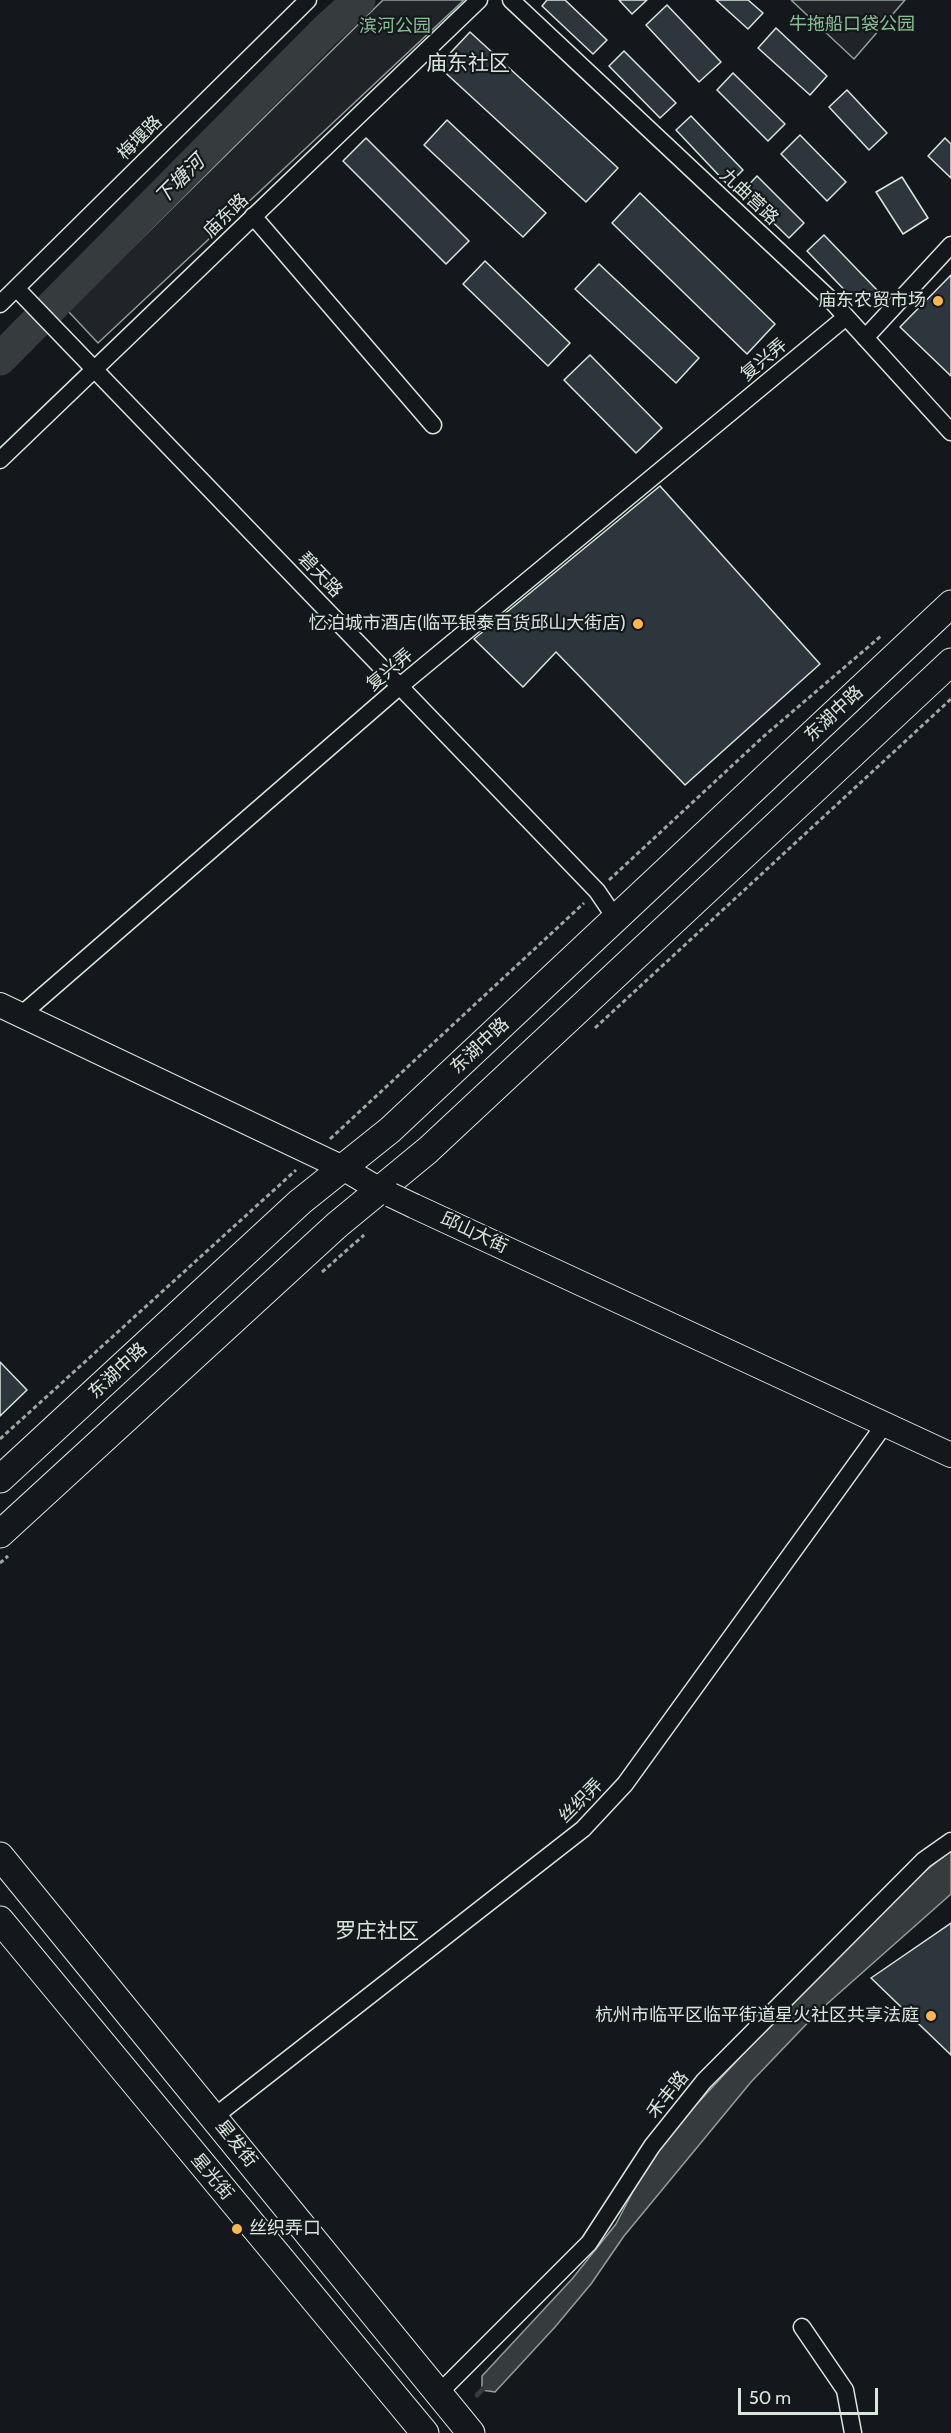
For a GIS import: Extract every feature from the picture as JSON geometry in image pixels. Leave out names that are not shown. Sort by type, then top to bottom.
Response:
[{"type":"main road","name":"东湖中路","points":[[0,1479],[300,1203],[390,1130],[951,604]]},
{"type":"main road","points":[[0,1534],[337,1225],[395,1197],[428,1150],[951,662]]},
{"type":"main road","name":"邱山大街","points":[[10,1010],[343,1168],[395,1197],[951,1455]]},
{"type":"main road","name":"星发街","points":[[0,1856],[471,2433]]},
{"type":"main road","name":"星光街","points":[[0,1920],[425,2433]]},
{"type":"street","name":"梅堰路","points":[[0,304],[308,0]]},
{"type":"street","name":"庙东路","points":[[0,460],[89,363],[253,216],[479,0]]},
{"type":"street","name":"九曲营路","points":[[510,0],[821,291],[951,432]]},
{"type":"street","points":[[253,216],[433,425]]},
{"type":"street","points":[[865,338],[951,245]]},
{"type":"street","name":"碧天路","points":[[17,288],[597,891],[616,919]]},
{"type":"street","name":"复兴弄","points":[[10,1010],[846,317]]},
{"type":"street","name":"丝织弄","points":[[214,2117],[583,1829],[632,1776],[885,1424]]},
{"type":"street","name":"禾丰路","points":[[438,2394],[589,2243],[652,2146],[704,2081],[924,1860],[951,1841]]},
{"type":"street","points":[[802,2327],[845,2390],[853,2433]]},
{"type":"path","points":[[0,1439],[314,1154],[764,736],[889,630]]},
{"type":"green space","name":"滨河公园","points":[[383,0],[464,0],[98,343],[68,311]]},
{"type":"green space","name":"牛拖船口袋公园","points":[[791,0],[905,0],[854,59]]},
{"type":"shaded area","points":[[951,1850],[951,1894],[819,2011],[751,2082],[624,2236],[591,2284],[555,2327],[495,2392],[482,2390],[482,2376],[572,2279],[616,2224],[655,2149],[876,1911]]},
{"type":"building","points":[[547,0],[565,0],[607,40],[593,54],[542,6]]},
{"type":"building","points":[[619,0],[647,0],[632,14]]},
{"type":"building","points":[[716,0],[748,0],[763,13],[748,29]]},
{"type":"building","points":[[667,5],[721,62],[699,82],[646,25]]},
{"type":"building","points":[[776,28],[827,76],[810,95],[758,48]]},
{"type":"building","points":[[470,32],[618,168],[586,202],[438,66]]},
{"type":"building","points":[[624,51],[676,103],[660,118],[609,66]]},
{"type":"building","points":[[733,73],[785,124],[768,141],[717,90]]},
{"type":"building","points":[[847,90],[887,133],[869,150],[829,107]]},
{"type":"building","points":[[691,116],[743,170],[728,185],[676,130]]},
{"type":"building","points":[[447,120],[546,213],[523,237],[424,145]]},
{"type":"building","points":[[800,135],[846,182],[827,201],[781,154]]},
{"type":"building","points":[[366,138],[469,241],[446,264],[343,161]]},
{"type":"building","points":[[945,138],[951,144],[951,178],[928,156]]},
{"type":"building","points":[[757,176],[804,223],[789,238],[742,192]]},
{"type":"building","points":[[902,177],[928,218],[903,234],[876,192]]},
{"type":"building","points":[[640,193],[775,324],[747,354],[612,223]]},
{"type":"building","points":[[824,235],[877,290],[860,306],[807,251]]},
{"type":"building","points":[[485,261],[570,343],[548,366],[463,284]]},
{"type":"building","points":[[599,264],[699,358],[676,383],[575,289]]},
{"type":"building","name":"庙东农贸市场","points":[[951,275],[951,376],[900,327]]},
{"type":"building","points":[[590,355],[662,428],[636,453],[564,380]]},
{"type":"building","name":"忆泊城市酒店(临平银泰百货邱山大街店)","points":[[660,486],[820,664],[685,785],[556,652],[523,687],[474,639]]},
{"type":"building","points":[[0,1362],[27,1390],[0,1416]]},
{"type":"building","name":"杭州市临平区临平街道星火社区共享法庭","points":[[951,1923],[951,2055],[871,1978]]},
{"type":"waterway","name":"下塘河","points":[[0,359],[325,31],[359,0]]},
{"type":"waterway","points":[[477,2395],[486,2386]]},
{"type":"place","name":"庙东农贸市场","points":[[938,301]]},
{"type":"place","name":"忆泊城市酒店(临平银泰百货邱山大街店)","points":[[638,624]]},
{"type":"place","name":"杭州市临平区临平街道星火社区共享法庭","points":[[931,2016]]},
{"type":"place","name":"丝织弄口","points":[[237,2229]]},
{"type":"district","name":"庙东社区","points":[[468,64]]},
{"type":"district","name":"罗庄社区","points":[[377,1932]]}]
